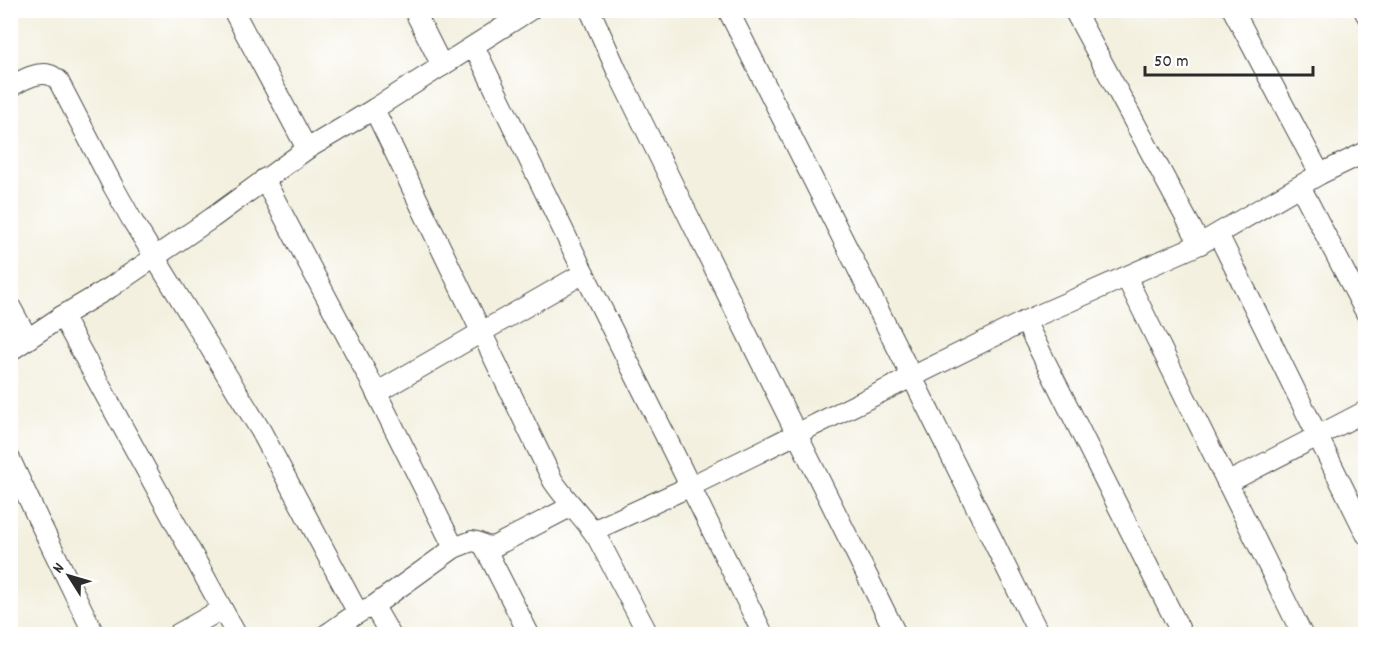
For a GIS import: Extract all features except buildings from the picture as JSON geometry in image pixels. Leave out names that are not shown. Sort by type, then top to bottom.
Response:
[{"type":"street","points":[[233,10],[307,149]]},
{"type":"street","points":[[414,10],[442,66]]},
{"type":"street","points":[[10,351],[111,287],[307,149],[531,10]]},
{"type":"street","points":[[590,10],[687,213],[896,634]]},
{"type":"street","points":[[728,10],[1039,634]]},
{"type":"street","points":[[1074,10],[1200,244]]},
{"type":"street","points":[[1233,10],[1320,174]]},
{"type":"street","points":[[474,46],[764,634]]},
{"type":"street","points":[[10,87],[39,74],[50,75],[58,80],[113,186],[261,431],[365,610]]},
{"type":"street","points":[[374,109],[554,481],[598,539],[648,634]]},
{"type":"street","points":[[591,528],[597,529],[691,486],[1025,321],[1200,244],[1320,174],[1365,152]]},
{"type":"street","points":[[264,179],[454,548]]},
{"type":"street","points":[[1300,186],[1365,313]]},
{"type":"street","points":[[1218,234],[1365,534]]},
{"type":"street","points":[[376,393],[584,273]]},
{"type":"street","points":[[1126,277],[1302,634]]},
{"type":"street","points":[[10,306],[28,339]]},
{"type":"street","points":[[62,316],[236,634]]},
{"type":"street","points":[[1025,321],[1182,634]]},
{"type":"street","points":[[1227,483],[1365,411]]},
{"type":"street","points":[[10,459],[94,634]]},
{"type":"street","points":[[327,634],[454,548],[472,541],[488,547],[495,546],[572,506]]},
{"type":"street","points":[[484,546],[529,634]]},
{"type":"street","points":[[178,634],[222,609]]},
{"type":"street","points":[[365,610],[376,610],[390,634]]}]
